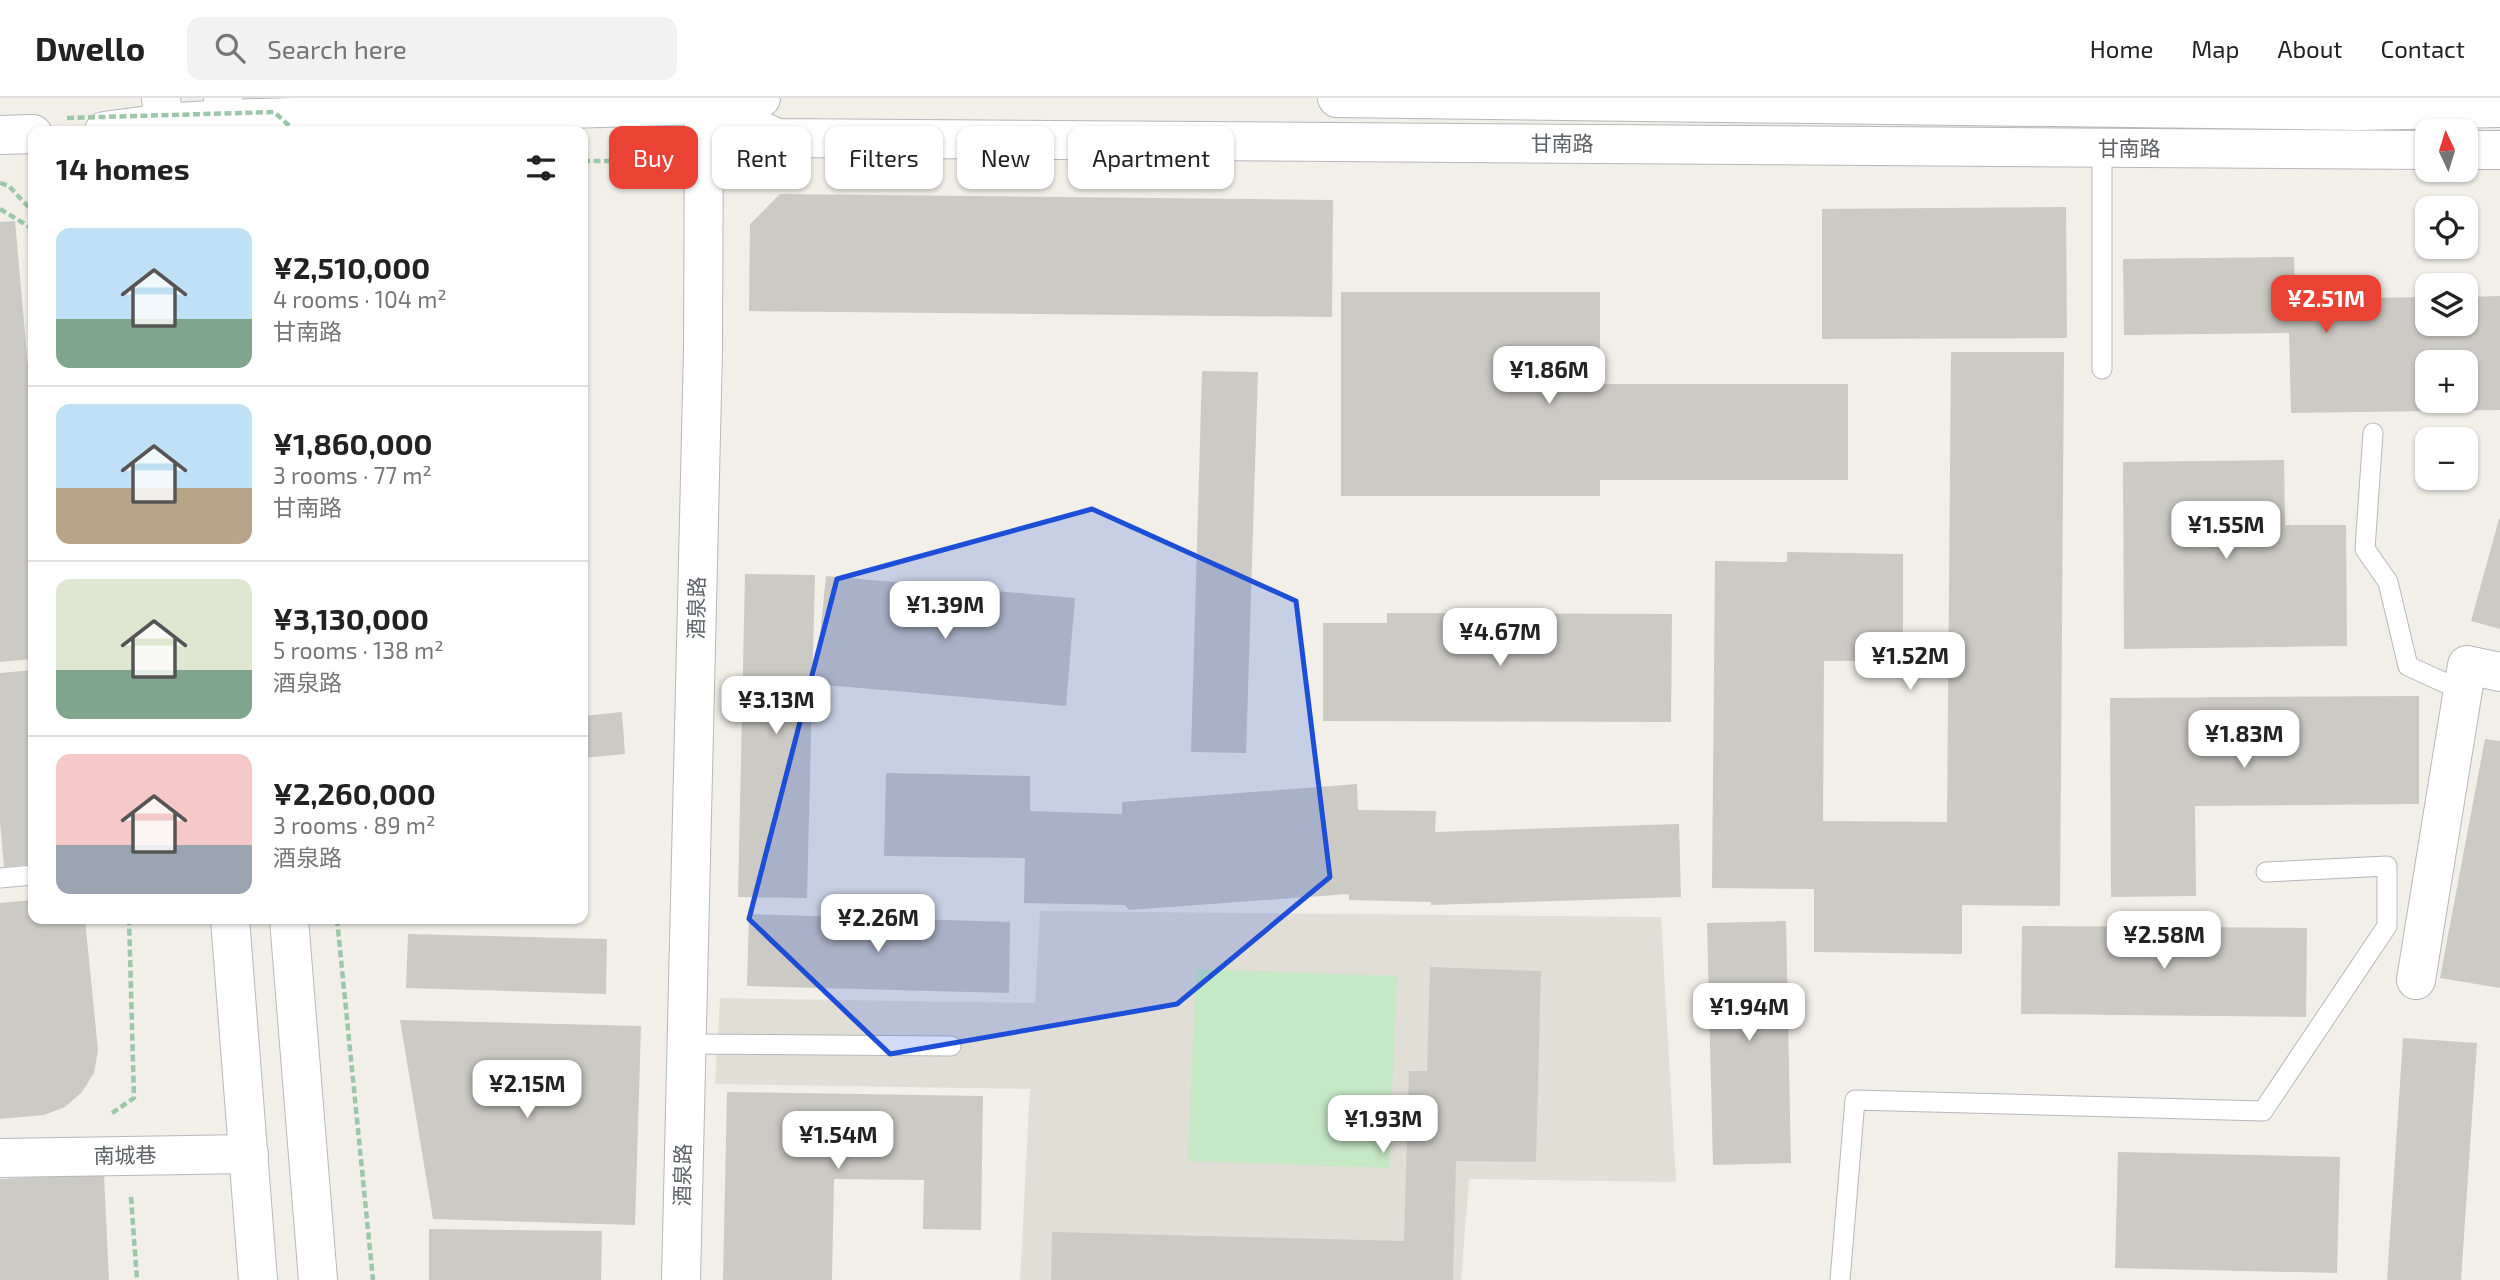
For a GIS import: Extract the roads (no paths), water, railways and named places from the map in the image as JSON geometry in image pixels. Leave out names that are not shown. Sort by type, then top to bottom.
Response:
[{"type":"street","name":"甘南路","points":[[125,126],[163,117],[704,105],[761,98]]},
{"type":"street","name":"甘南路","points":[[1337,98],[2357,111],[2500,108]]},
{"type":"street","name":"甘南路","points":[[704,105],[777,138],[2415,150]]},
{"type":"street","name":"酒泉路","points":[[681,1280],[703,350],[704,105]]},
{"type":"street","points":[[0,135],[28,130]]},
{"type":"street","points":[[2478,150],[2500,150]]},
{"type":"street","points":[[2416,980],[2467,666],[2500,672]]},
{"type":"street","points":[[230,924],[258,1280]]},
{"type":"street","points":[[289,924],[318,1280]]},
{"type":"street","name":"南城巷","points":[[0,1158],[249,1154]]},
{"type":"lane","points":[[2102,149],[2102,369]]},
{"type":"lane","points":[[2373,433],[2365,549],[2388,582],[2408,666],[2463,691]]},
{"type":"lane","points":[[1840,1280],[1855,1100],[2263,1111],[2387,926],[2387,866],[2266,872]]},
{"type":"lane","points":[[0,878],[28,875]]},
{"type":"lane","points":[[686,1044],[951,1046]]}]
